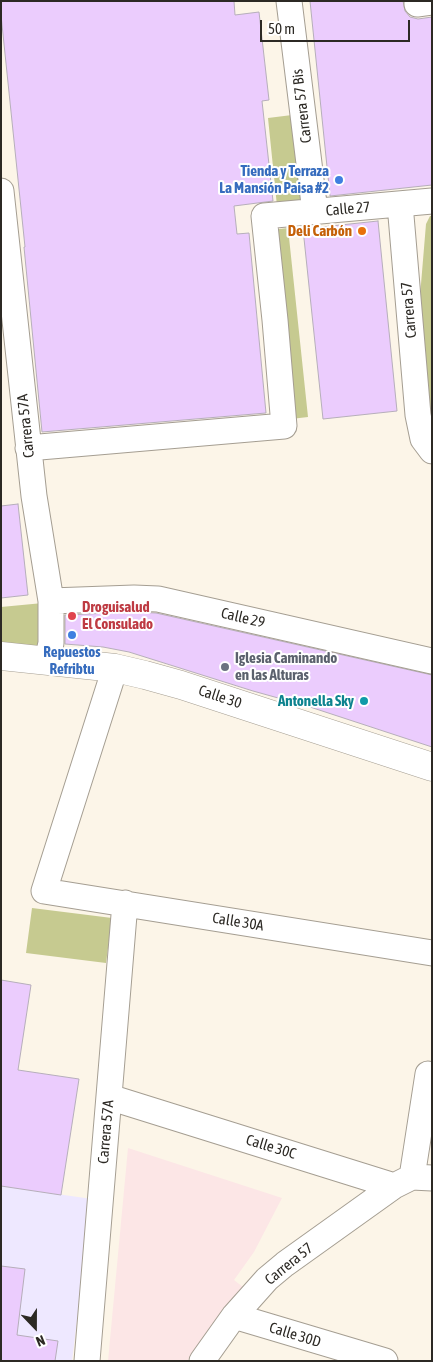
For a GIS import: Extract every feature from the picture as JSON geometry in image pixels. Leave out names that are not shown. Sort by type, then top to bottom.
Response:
[{"type":"main road","name":"Calle 30","points":[[1,656],[115,668],[181,685],[432,767]]},
{"type":"street","name":"Carrera 57 Bis","points":[[289,1],[315,212]]},
{"type":"street","name":"Carrera 57A","points":[[1,191],[28,448],[51,601],[51,642],[48,661]]},
{"type":"street","name":"Calle 27","points":[[28,448],[284,426],[264,216],[432,201]]},
{"type":"street","name":"Carrera 57","points":[[400,204],[418,415],[423,439],[432,451]]},
{"type":"street","name":"Calle 29","points":[[51,601],[158,599],[432,660]]},
{"type":"street","name":"Calle 30A","points":[[115,668],[44,891],[432,952]]},
{"type":"street","name":"Carrera 57A","points":[[87,1361],[125,904]]},
{"type":"street","points":[[413,1180],[428,1074]]},
{"type":"street","name":"Calle 30C","points":[[109,1097],[413,1180]]},
{"type":"street","name":"Carrera 57","points":[[202,1361],[234,1316],[267,1279],[280,1268],[413,1180]]},
{"type":"street","name":"Calle 30D","points":[[234,1316],[385,1361]]},
{"type":"shaded area","points":[[128,1148],[282,1198],[254,1252],[234,1280],[243,1287],[187,1361],[108,1361]]},
{"type":"shaded area","points":[[1,1186],[92,1199],[72,1361],[1,1361]]},
{"type":"green space","points":[[292,115],[301,204],[277,206],[268,118]]},
{"type":"green space","points":[[430,216],[432,216],[432,439],[419,308],[426,224]]},
{"type":"green space","points":[[288,228],[308,417],[291,419],[271,230]]},
{"type":"green space","points":[[43,603],[43,651],[1,647],[1,607]]},
{"type":"green space","points":[[32,908],[112,918],[106,963],[26,953]]},
{"type":"building","points":[[1,1],[234,1],[235,15],[259,12],[269,100],[262,101],[273,201],[234,206],[237,234],[249,233],[266,413],[42,432]]},
{"type":"building","points":[[310,1],[403,1],[405,11],[410,17],[418,19],[432,17],[432,185],[330,196]]},
{"type":"building","points":[[378,221],[397,411],[323,419],[303,229]]},
{"type":"building","points":[[18,504],[28,595],[1,598],[1,506]]},
{"type":"building","points":[[156,613],[432,675],[432,747],[307,706],[129,652],[103,647],[65,644],[65,615]]},
{"type":"building","points":[[1,980],[31,985],[18,1070],[79,1079],[61,1195],[1,1186]]},
{"type":"building","points":[[1,1266],[25,1269],[17,1335],[58,1341],[55,1361],[1,1361]]},
{"type":"place","name":"Tienda y Terraza La Mansión Paisa #2","points":[[339,180]]},
{"type":"place","name":"Deli Carbón","points":[[362,231]]},
{"type":"place","name":"Droguisalud El Consulado","points":[[72,616]]},
{"type":"place","name":"Repuestos Refribtu","points":[[72,635]]},
{"type":"place","name":"Iglesia Caminando en las Alturas","points":[[225,667]]},
{"type":"place","name":"Antonella Sky","points":[[364,701]]}]
